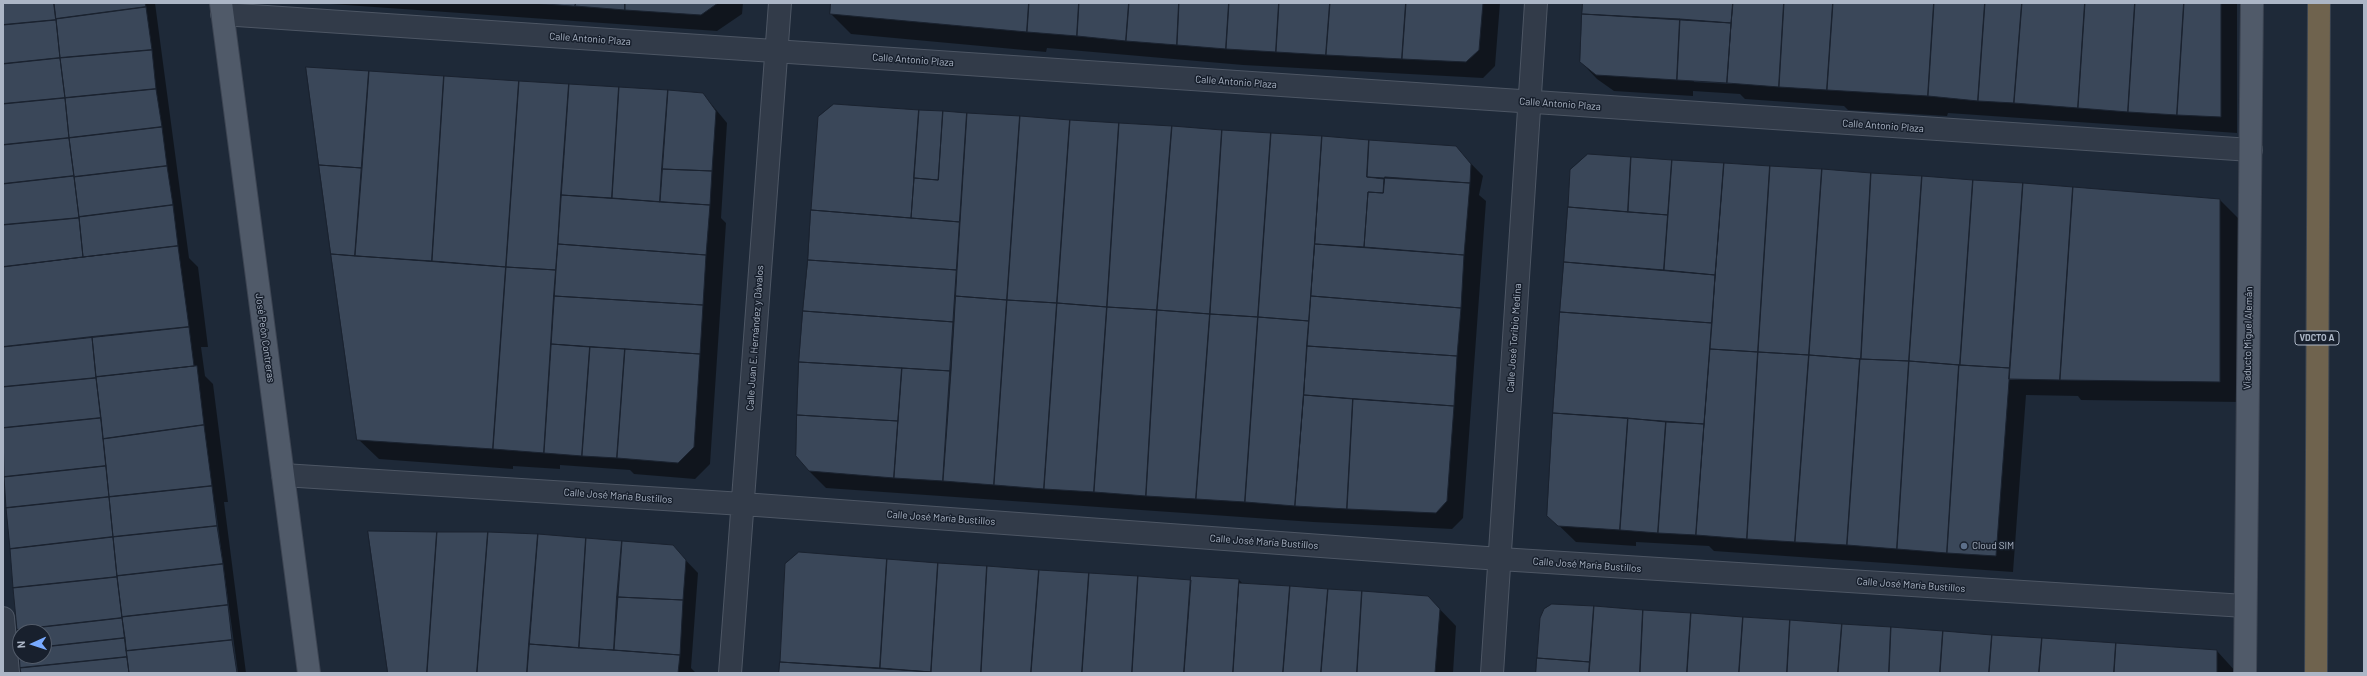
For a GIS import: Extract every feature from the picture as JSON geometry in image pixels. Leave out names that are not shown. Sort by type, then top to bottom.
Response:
[{"type":"highway","name":"VDCTO A","points":[[2316,673],[2319,3]]},
{"type":"main road","name":"Viaducto Miguel Alemán","points":[[2245,673],[2252,3]]},
{"type":"main road","name":"José Peón Contreras","points":[[221,8],[309,673]]},
{"type":"street","name":"Calle Juan E. Hernández y Dávalos","points":[[730,673],[780,3]]},
{"type":"street","name":"Calle José Toribio Medina","points":[[1492,673],[1536,3]]},
{"type":"street","name":"Calle Antonio Plaza","points":[[221,8],[776,51],[2251,150]]},
{"type":"street","name":"Calle José María Bustillos","points":[[283,475],[743,504],[1500,559],[2245,606]]},
{"type":"street","points":[[3,618],[8,673]]},
{"type":"building","points":[[54,3],[56,20],[3,25],[3,4]]},
{"type":"building","points":[[54,3],[145,3],[146,7],[56,19]]},
{"type":"building","points":[[533,3],[576,3],[575,6]]},
{"type":"building","points":[[576,3],[625,3],[625,10],[575,6]]},
{"type":"building","points":[[625,3],[718,3],[701,15],[625,10]]},
{"type":"building","points":[[831,3],[1029,3],[1027,32],[830,14]]},
{"type":"building","points":[[1029,3],[1079,3],[1077,36],[1027,32]]},
{"type":"building","points":[[1079,3],[1129,3],[1126,41],[1077,36]]},
{"type":"building","points":[[1129,3],[1179,3],[1177,45],[1126,41]]},
{"type":"building","points":[[1179,3],[1229,3],[1226,49],[1177,45]]},
{"type":"building","points":[[1229,3],[1279,3],[1276,52],[1226,49]]},
{"type":"building","points":[[1279,3],[1330,3],[1326,55],[1276,52]]},
{"type":"building","points":[[1330,3],[1406,3],[1402,59],[1326,55]]},
{"type":"building","points":[[1406,3],[1483,3],[1479,50],[1466,62],[1402,59]]},
{"type":"building","points":[[1583,3],[1733,3],[1731,23],[1582,14]]},
{"type":"building","points":[[1733,3],[1784,3],[1779,87],[1727,83]]},
{"type":"building","points":[[1784,3],[1833,3],[1827,90],[1779,87]]},
{"type":"building","points":[[1833,3],[1934,3],[1928,96],[1827,90]]},
{"type":"building","points":[[1934,3],[1985,3],[1978,101],[1928,96]]},
{"type":"building","points":[[1985,3],[2022,3],[2014,103],[1978,101]]},
{"type":"building","points":[[2022,3],[2085,3],[2078,108],[2014,103]]},
{"type":"building","points":[[2085,3],[2135,3],[2128,112],[2078,108]]},
{"type":"building","points":[[2135,3],[2184,3],[2177,115],[2128,112]]},
{"type":"building","points":[[2184,3],[2221,3],[2221,117],[2177,115]]},
{"type":"building","points":[[146,7],[152,50],[60,58],[56,19]]},
{"type":"building","points":[[1582,14],[1680,19],[1677,80],[1596,75],[1580,62]]},
{"type":"building","points":[[1680,19],[1731,23],[1727,83],[1677,80]]},
{"type":"building","points":[[56,20],[60,58],[3,64],[3,25]]},
{"type":"building","points":[[152,50],[156,89],[65,98],[60,58]]},
{"type":"building","points":[[60,58],[65,98],[3,104],[3,64]]},
{"type":"building","points":[[306,67],[369,71],[362,168],[319,165]]},
{"type":"building","points":[[369,71],[444,76],[432,261],[355,256]]},
{"type":"building","points":[[444,76],[519,81],[506,267],[432,261]]},
{"type":"building","points":[[519,81],[569,84],[556,270],[506,267]]},
{"type":"building","points":[[569,84],[619,87],[612,198],[561,195]]},
{"type":"building","points":[[619,87],[668,90],[660,202],[612,198]]},
{"type":"building","points":[[156,89],[162,127],[69,138],[65,98]]},
{"type":"building","points":[[668,90],[703,93],[716,111],[712,171],[662,169]]},
{"type":"building","points":[[65,98],[69,138],[3,145],[3,104]]},
{"type":"building","points":[[834,104],[919,110],[911,218],[811,210],[818,117]]},
{"type":"building","points":[[919,110],[943,111],[938,180],[914,178]]},
{"type":"building","points":[[943,111],[967,113],[960,222],[911,218],[914,178],[938,180]]},
{"type":"building","points":[[967,113],[1020,116],[1007,300],[955,296]]},
{"type":"building","points":[[1020,116],[1070,120],[1057,303],[1007,300]]},
{"type":"building","points":[[1070,120],[1119,123],[1107,307],[1057,303]]},
{"type":"building","points":[[1119,123],[1172,126],[1157,310],[1107,307]]},
{"type":"building","points":[[1172,126],[1222,130],[1210,314],[1157,310]]},
{"type":"building","points":[[162,127],[167,166],[74,177],[69,138]]},
{"type":"building","points":[[1222,130],[1271,133],[1258,317],[1210,314]]},
{"type":"building","points":[[1271,133],[1322,136],[1309,321],[1258,317]]},
{"type":"building","points":[[1322,136],[1369,140],[1367,177],[1384,179],[1383,193],[1368,192],[1364,247],[1315,244]]},
{"type":"building","points":[[69,138],[74,176],[3,184],[3,145]]},
{"type":"building","points":[[1369,140],[1456,146],[1471,164],[1470,183],[1367,177]]},
{"type":"building","points":[[1588,154],[1631,157],[1628,212],[1568,207],[1570,170]]},
{"type":"building","points":[[1631,157],[1672,160],[1668,215],[1628,212]]},
{"type":"building","points":[[1672,160],[1724,163],[1715,275],[1664,270]]},
{"type":"building","points":[[1724,163],[1770,166],[1758,352],[1710,349]]},
{"type":"building","points":[[319,165],[362,168],[355,256],[331,254]]},
{"type":"building","points":[[167,166],[173,205],[79,217],[74,177]]},
{"type":"building","points":[[1770,166],[1822,169],[1809,355],[1758,352]]},
{"type":"building","points":[[662,169],[712,171],[710,205],[660,202]]},
{"type":"building","points":[[1822,169],[1871,173],[1861,359],[1809,355]]},
{"type":"building","points":[[1871,173],[1922,176],[1909,361],[1861,359]]},
{"type":"building","points":[[74,176],[79,218],[3,225],[3,184]]},
{"type":"building","points":[[1922,176],[1973,180],[1960,365],[1909,361]]},
{"type":"building","points":[[1385,177],[1470,183],[1464,255],[1364,247],[1368,192],[1383,193]]},
{"type":"building","points":[[1973,180],[2023,183],[2010,368],[1960,365]]},
{"type":"building","points":[[2023,183],[2073,187],[2060,380],[2009,379]]},
{"type":"building","points":[[2073,187],[2220,199],[2220,382],[2060,380]]},
{"type":"building","points":[[561,195],[710,205],[706,255],[558,244]]},
{"type":"building","points":[[173,205],[178,246],[83,257],[79,217]]},
{"type":"building","points":[[1568,207],[1668,215],[1664,270],[1564,262]]},
{"type":"building","points":[[811,210],[960,222],[957,270],[808,260]]},
{"type":"building","points":[[79,218],[83,257],[3,267],[3,225]]},
{"type":"building","points":[[558,244],[706,255],[703,305],[554,296]]},
{"type":"building","points":[[1315,244],[1464,255],[1461,308],[1311,296]]},
{"type":"building","points":[[178,246],[189,327],[3,347],[3,267]]},
{"type":"building","points":[[331,254],[506,267],[493,449],[357,440]]},
{"type":"building","points":[[808,260],[957,270],[954,322],[803,311]]},
{"type":"building","points":[[1564,262],[1715,275],[1712,323],[1560,312]]},
{"type":"building","points":[[506,267],[556,270],[544,453],[493,449]]},
{"type":"building","points":[[554,296],[703,305],[700,354],[551,344]]},
{"type":"building","points":[[955,296],[1007,300],[994,485],[943,481]]},
{"type":"building","points":[[1311,296],[1461,308],[1457,356],[1307,346]]},
{"type":"building","points":[[1007,300],[1057,303],[1044,489],[994,485]]},
{"type":"building","points":[[1057,303],[1107,307],[1094,492],[1044,489]]},
{"type":"building","points":[[1107,307],[1157,310],[1146,496],[1094,492]]},
{"type":"building","points":[[1157,310],[1210,314],[1196,499],[1146,496]]},
{"type":"building","points":[[803,311],[954,322],[951,371],[799,362]]},
{"type":"building","points":[[1560,312],[1712,323],[1704,424],[1553,413]]},
{"type":"building","points":[[1210,314],[1258,317],[1245,502],[1196,499]]},
{"type":"building","points":[[1258,317],[1309,321],[1295,506],[1245,502]]},
{"type":"building","points":[[189,327],[194,366],[96,377],[92,337]]},
{"type":"building","points":[[92,337],[96,378],[3,387],[3,347]]},
{"type":"building","points":[[551,344],[590,347],[582,456],[544,453]]},
{"type":"building","points":[[1307,346],[1457,356],[1454,406],[1304,395]]},
{"type":"building","points":[[590,347],[625,349],[617,458],[582,456]]},
{"type":"building","points":[[625,349],[700,354],[694,447],[678,463],[617,458]]},
{"type":"building","points":[[1710,349],[1758,352],[1747,539],[1696,535]]},
{"type":"building","points":[[1758,352],[1809,355],[1795,542],[1747,539]]},
{"type":"building","points":[[1809,355],[1860,359],[1847,545],[1795,542]]},
{"type":"building","points":[[1860,359],[1909,361],[1897,549],[1847,545]]},
{"type":"building","points":[[1909,361],[1959,365],[1947,553],[1897,549]]},
{"type":"building","points":[[799,362],[902,368],[898,421],[797,415]]},
{"type":"building","points":[[1959,365],[2010,368],[1996,556],[1947,553]]},
{"type":"building","points":[[197,366],[204,425],[103,439],[96,377]]},
{"type":"building","points":[[902,368],[951,371],[943,481],[894,478]]},
{"type":"building","points":[[96,378],[101,418],[3,428],[3,387]]},
{"type":"building","points":[[1304,395],[1353,399],[1347,509],[1295,506]]},
{"type":"building","points":[[1353,399],[1454,406],[1447,501],[1436,513],[1347,509]]},
{"type":"building","points":[[1553,413],[1628,418],[1620,530],[1558,526],[1547,516]]},
{"type":"building","points":[[797,415],[898,421],[894,478],[809,471],[796,456]]},
{"type":"building","points":[[101,418],[106,466],[4,477],[3,428]]},
{"type":"building","points":[[1628,418],[1666,422],[1658,533],[1620,530]]},
{"type":"building","points":[[1666,422],[1704,424],[1696,535],[1658,533]]},
{"type":"building","points":[[204,425],[212,486],[109,497],[103,439]]},
{"type":"building","points":[[106,466],[109,497],[6,508],[4,477]]},
{"type":"building","points":[[212,486],[217,526],[113,537],[109,497]]},
{"type":"building","points":[[109,497],[113,537],[10,549],[6,508]]},
{"type":"building","points":[[217,526],[223,564],[117,576],[113,537]]},
{"type":"building","points":[[368,531],[437,532],[427,673],[388,673]]},
{"type":"building","points":[[437,532],[488,532],[477,673],[427,673]]},
{"type":"building","points":[[488,532],[538,534],[527,673],[477,673]]},
{"type":"building","points":[[538,534],[586,538],[579,648],[529,644]]},
{"type":"building","points":[[113,537],[117,577],[13,588],[10,549]]},
{"type":"building","points":[[586,538],[622,541],[614,650],[579,648]]},
{"type":"building","points":[[622,541],[673,545],[686,560],[683,600],[617,597]]},
{"type":"building","points":[[799,552],[887,559],[880,668],[780,662],[785,564]]},
{"type":"building","points":[[887,559],[938,563],[931,672],[880,668]]},
{"type":"building","points":[[938,563],[987,566],[981,673],[931,673]]},
{"type":"building","points":[[223,564],[228,605],[122,617],[117,576]]},
{"type":"building","points":[[987,566],[1039,570],[1031,673],[981,673]]},
{"type":"building","points":[[1039,570],[1089,573],[1082,673],[1031,673]]},
{"type":"building","points":[[1089,573],[1138,576],[1132,673],[1082,673]]},
{"type":"building","points":[[1138,576],[1191,580],[1184,673],[1132,673]]},
{"type":"building","points":[[1191,576],[1239,579],[1233,673],[1184,673]]},
{"type":"building","points":[[117,577],[122,618],[52,626],[52,624],[16,624],[13,588]]},
{"type":"building","points":[[1239,583],[1290,586],[1283,673],[1233,673]]},
{"type":"building","points":[[1290,586],[1328,589],[1321,673],[1283,673]]},
{"type":"building","points":[[1328,589],[1362,591],[1357,673],[1321,673]]},
{"type":"building","points":[[1362,591],[1428,596],[1440,609],[1435,673],[1357,673]]},
{"type":"building","points":[[617,597],[683,600],[680,655],[614,650]]},
{"type":"building","points":[[1552,604],[1594,606],[1590,662],[1537,658],[1540,618],[1544,609]]},
{"type":"building","points":[[228,605],[232,640],[126,651],[122,617]]},
{"type":"building","points":[[1594,606],[1643,610],[1640,673],[1589,673]]},
{"type":"building","points":[[1643,610],[1691,613],[1687,673],[1640,673]]},
{"type":"building","points":[[1691,613],[1743,617],[1739,673],[1687,673]]},
{"type":"building","points":[[1743,617],[1790,620],[1787,673],[1739,673]]},
{"type":"building","points":[[122,618],[125,638],[52,646],[52,626]]},
{"type":"building","points":[[1790,620],[1842,624],[1838,673],[1787,673]]},
{"type":"building","points":[[1842,624],[1891,627],[1889,673],[1838,673]]},
{"type":"building","points":[[1891,627],[1943,631],[1940,673],[1889,673]]},
{"type":"building","points":[[1943,631],[1992,635],[1989,673],[1940,673]]},
{"type":"building","points":[[1992,635],[2042,638],[2039,673],[1989,673]]},
{"type":"building","points":[[125,638],[127,657],[20,668],[20,664],[52,664],[52,646]]},
{"type":"building","points":[[2042,638],[2116,643],[2114,673],[2039,673]]},
{"type":"building","points":[[232,640],[237,673],[129,673],[126,651]]},
{"type":"building","points":[[2116,643],[2217,650],[2217,673],[2114,673]]},
{"type":"building","points":[[529,644],[680,655],[678,673],[527,673]]},
{"type":"building","points":[[127,657],[129,673],[21,673],[20,668]]},
{"type":"building","points":[[1537,658],[1590,662],[1589,673],[1536,673]]},
{"type":"building","points":[[780,662],[931,672],[931,673],[779,673]]},
{"type":"place","name":"Cloud SIM","points":[[1964,546]]}]
